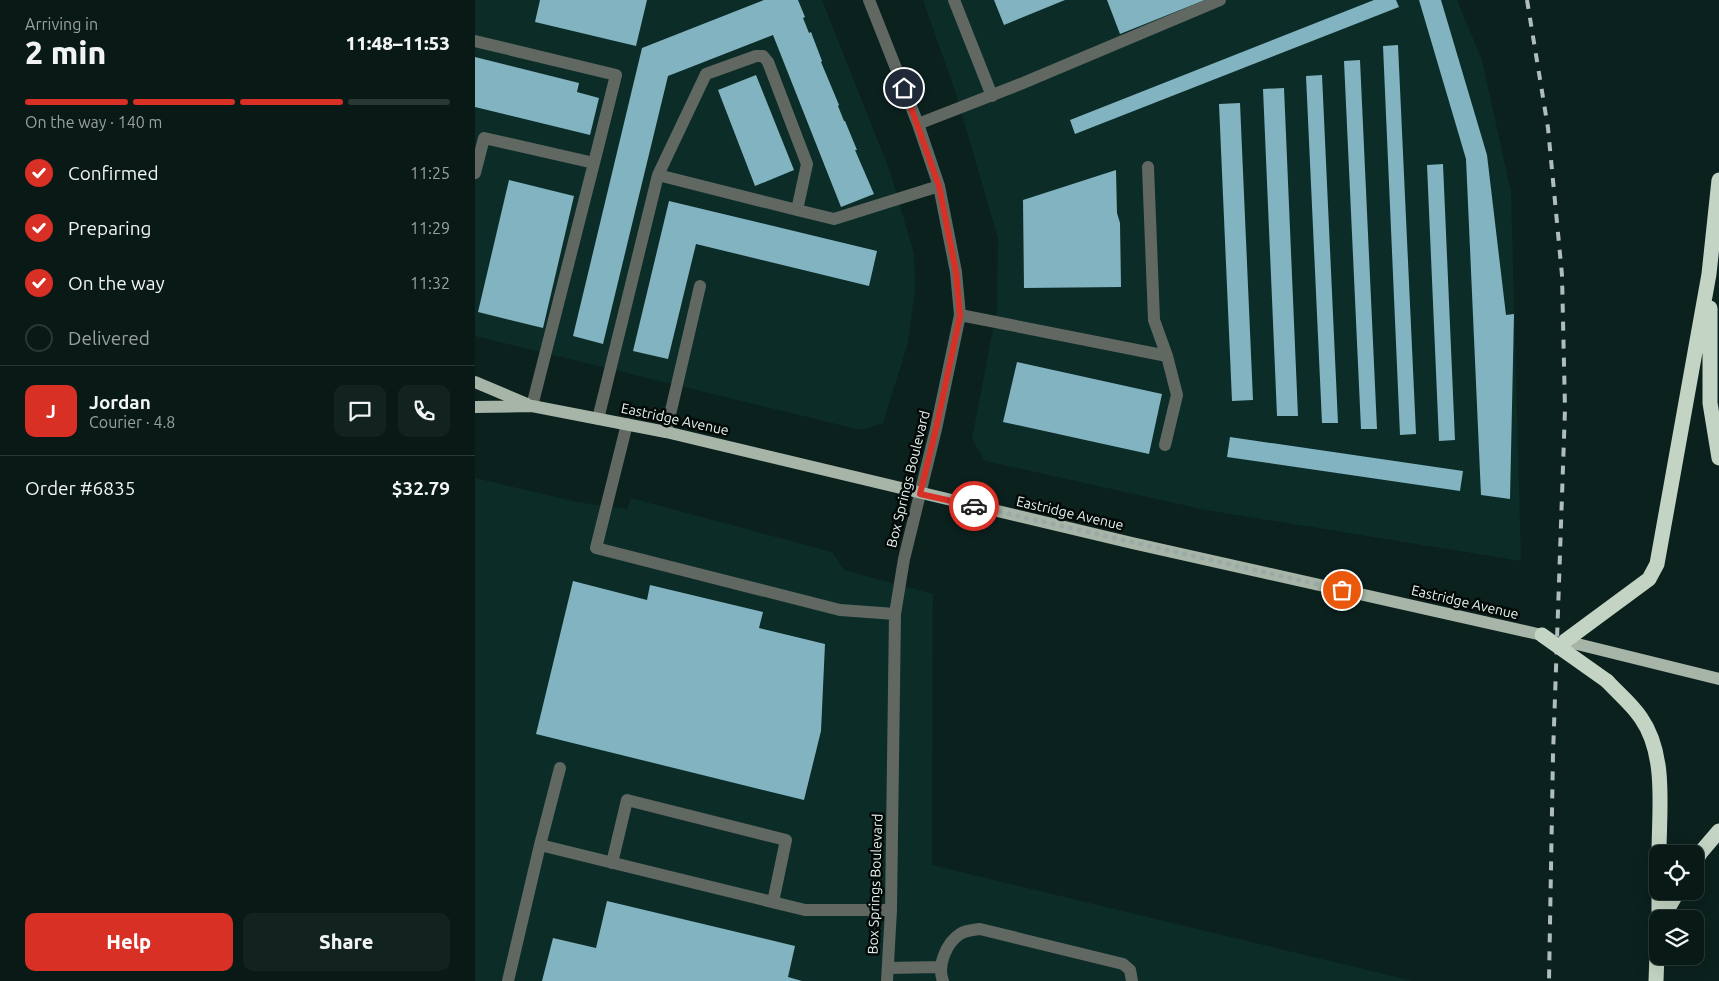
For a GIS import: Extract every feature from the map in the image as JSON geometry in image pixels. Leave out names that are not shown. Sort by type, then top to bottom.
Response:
[{"type":"highway","points":[[1565,641],[1649,579],[1657,564],[1709,274],[1719,180]]},
{"type":"highway","points":[[1709,274],[1710,403],[1719,458]]},
{"type":"highway","points":[[1542,636],[1607,681],[1640,716],[1652,737],[1659,766],[1659,845]]},
{"type":"highway","points":[[1704,848],[1719,831]]},
{"type":"highway","points":[[1656,981],[1657,965]]},
{"type":"main road","name":"Eastridge Avenue","points":[[475,382],[532,406],[740,448],[920,494],[1542,636]]},
{"type":"main road","name":"Eastridge Avenue","points":[[475,407],[532,406]]},
{"type":"main road","points":[[1565,641],[1719,679]]},
{"type":"street","name":"Box Springs Boulevard","points":[[869,0],[918,124],[939,186],[954,262],[960,316],[936,429],[904,559],[895,614],[891,910],[887,981]]},
{"type":"street","points":[[955,0],[992,96]]},
{"type":"street","points":[[918,124],[992,96],[1220,0]]},
{"type":"street","points":[[475,41],[616,75],[532,406]]},
{"type":"street","points":[[598,419],[658,174],[706,74],[756,56],[763,56],[768,62],[807,164],[797,210]]},
{"type":"street","points":[[475,173],[484,138],[594,163]]},
{"type":"street","points":[[1148,167],[1154,320],[1167,356],[1177,395],[1165,445]]},
{"type":"street","points":[[658,174],[834,219],[939,186]]},
{"type":"street","points":[[666,432],[700,286]]},
{"type":"street","points":[[960,316],[1167,356]]},
{"type":"street","points":[[627,424],[597,548],[840,610],[895,614]]},
{"type":"street","points":[[507,981],[560,768]]},
{"type":"street","points":[[612,863],[627,800],[786,840],[773,902]]},
{"type":"street","points":[[540,845],[805,910],[891,910]]},
{"type":"street","points":[[943,981],[940,967],[948,946],[959,934],[968,930],[980,930],[1123,964],[1131,970],[1132,981]]},
{"type":"street","points":[[888,968],[940,967]]},
{"type":"shaded area","points":[[475,0],[822,0],[891,174],[914,254],[915,289],[908,343],[883,423],[861,430],[475,336]]},
{"type":"shaded area","points":[[923,0],[1457,0],[1482,60],[1511,192],[1521,561],[1206,510],[985,461],[972,439],[997,308],[998,238],[955,91]]},
{"type":"shaded area","points":[[475,478],[577,502],[627,509],[631,498],[832,552],[844,570],[933,594],[932,865],[1413,981],[475,981]]},
{"type":"building","points":[[540,0],[647,0],[636,46],[535,22]]},
{"type":"building","points":[[764,0],[798,0],[805,17],[803,18],[809,33],[811,32],[838,106],[857,150],[855,150],[874,194],[841,207],[773,35],[668,76],[603,344],[573,336],[642,48]]},
{"type":"building","points":[[994,0],[1065,0],[1004,25]]},
{"type":"building","points":[[1107,0],[1205,0],[1120,34]]},
{"type":"building","points":[[1374,0],[1396,0],[1399,7],[1075,134],[1070,120]]},
{"type":"building","points":[[1419,0],[1441,0],[1487,155],[1506,315],[1514,314],[1510,499],[1481,495],[1466,159]]},
{"type":"building","points":[[1398,45],[1416,434],[1400,435],[1383,46]]},
{"type":"building","points":[[475,57],[579,83],[577,92],[599,98],[590,135],[475,107]]},
{"type":"building","points":[[1360,60],[1377,429],[1361,429],[1344,61]]},
{"type":"building","points":[[756,75],[794,170],[755,186],[718,90]]},
{"type":"building","points":[[1322,75],[1338,423],[1322,423],[1306,76]]},
{"type":"building","points":[[1284,88],[1298,416],[1277,416],[1263,89]]},
{"type":"building","points":[[1240,103],[1253,400],[1232,401],[1219,104]]},
{"type":"building","points":[[1443,164],[1455,440],[1439,441],[1427,165]]},
{"type":"building","points":[[1116,170],[1117,213],[1120,223],[1121,287],[1024,288],[1023,200]]},
{"type":"building","points":[[509,180],[574,196],[543,328],[478,312]]},
{"type":"building","points":[[669,201],[877,251],[869,286],[696,244],[668,359],[633,351]]},
{"type":"building","points":[[1017,362],[1162,394],[1149,454],[1003,422]]},
{"type":"building","points":[[1230,437],[1463,471],[1460,491],[1227,457]]},
{"type":"building","points":[[573,581],[647,600],[650,585],[763,612],[759,628],[825,644],[821,731],[804,800],[536,734]]},
{"type":"building","points":[[607,901],[795,946],[788,977],[802,981],[542,981],[553,938],[596,948]]},
{"type":"railway","points":[[1527,0],[1548,128],[1562,275],[1565,409],[1553,755],[1549,981]]},
{"type":"way so far","points":[[974,506],[1342,590]]},
{"type":"route","points":[[904,88],[939,186],[950,233],[960,316],[920,494],[974,506]]}]
